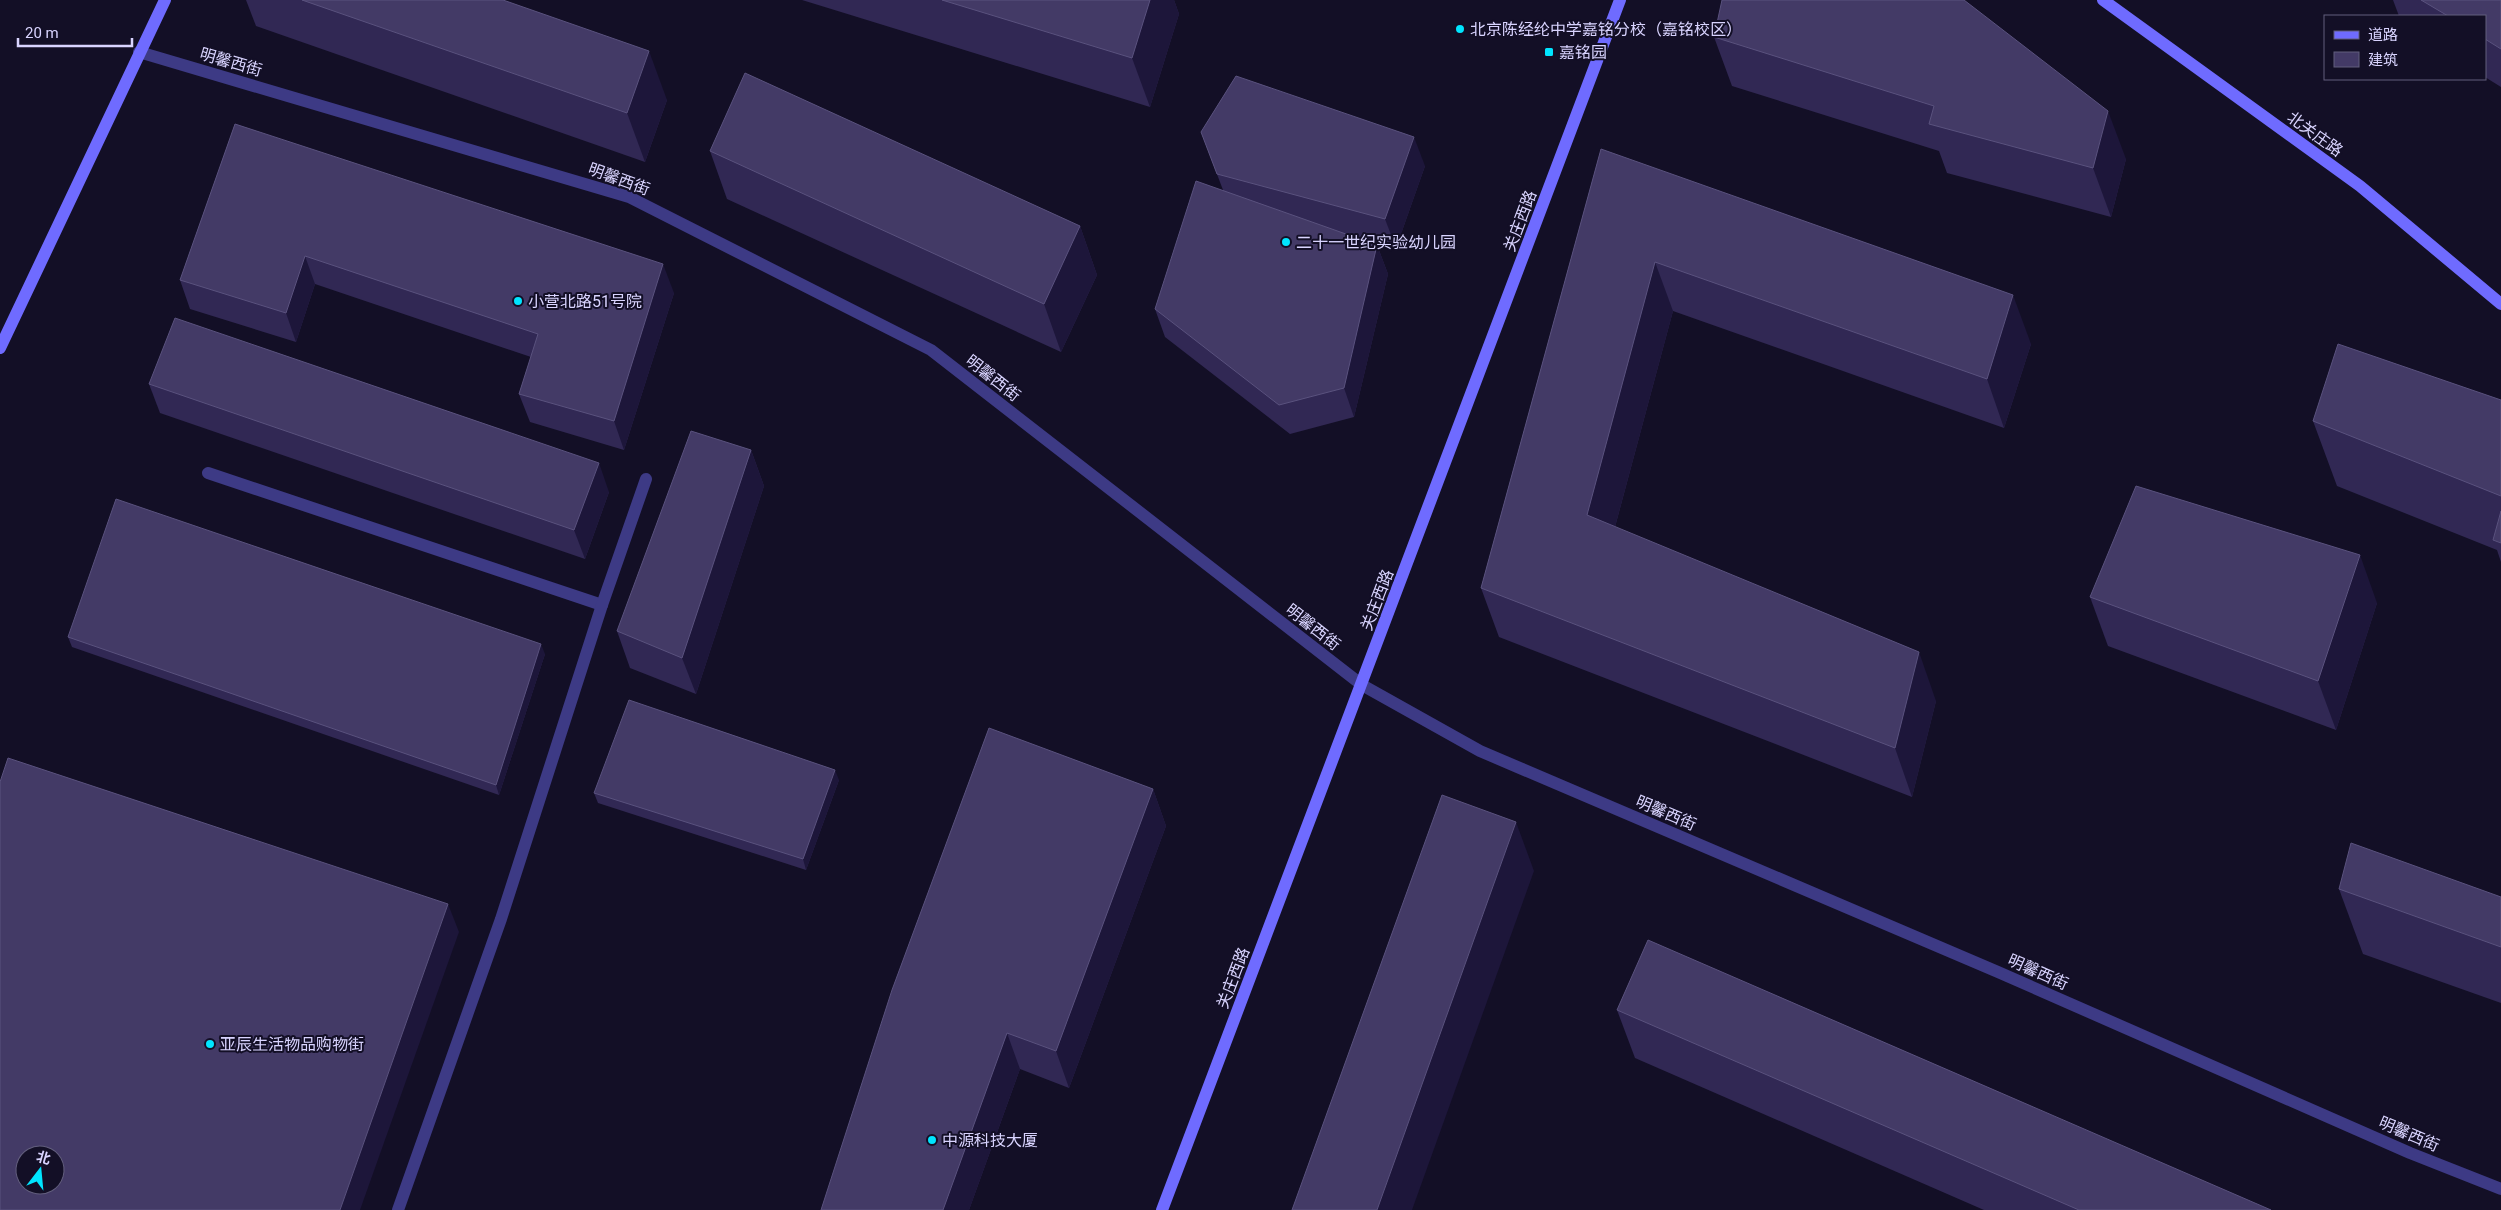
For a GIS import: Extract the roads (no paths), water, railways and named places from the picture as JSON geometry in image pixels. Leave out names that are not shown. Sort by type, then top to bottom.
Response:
[{"type":"street","points":[[0,348],[165,0]]},
{"type":"street","name":"关庄西路","points":[[1162,1210],[1620,0]]},
{"type":"street","name":"北关庄路","points":[[2103,0],[2360,186],[2501,304]]},
{"type":"street","name":"明馨西街","points":[[139,52],[629,197],[931,350],[1362,685],[1480,751],[1998,972],[2410,1153],[2501,1189]]},
{"type":"street","points":[[208,473],[602,605]]},
{"type":"street","points":[[398,1210],[501,919],[602,605],[646,479]]},
{"type":"place","name":"北京陈经纶中学嘉铭分校（嘉铭校区）","points":[[1460,29]]},
{"type":"place","name":"嘉铭园","points":[[1549,52]]},
{"type":"place","name":"二十一世纪实验幼儿园","points":[[1286,242]]},
{"type":"place","name":"小营北路51号院","points":[[518,301]]},
{"type":"place","name":"亚辰生活物品购物街","points":[[210,1044]]},
{"type":"place","name":"中源科技大厦","points":[[932,1140]]}]
